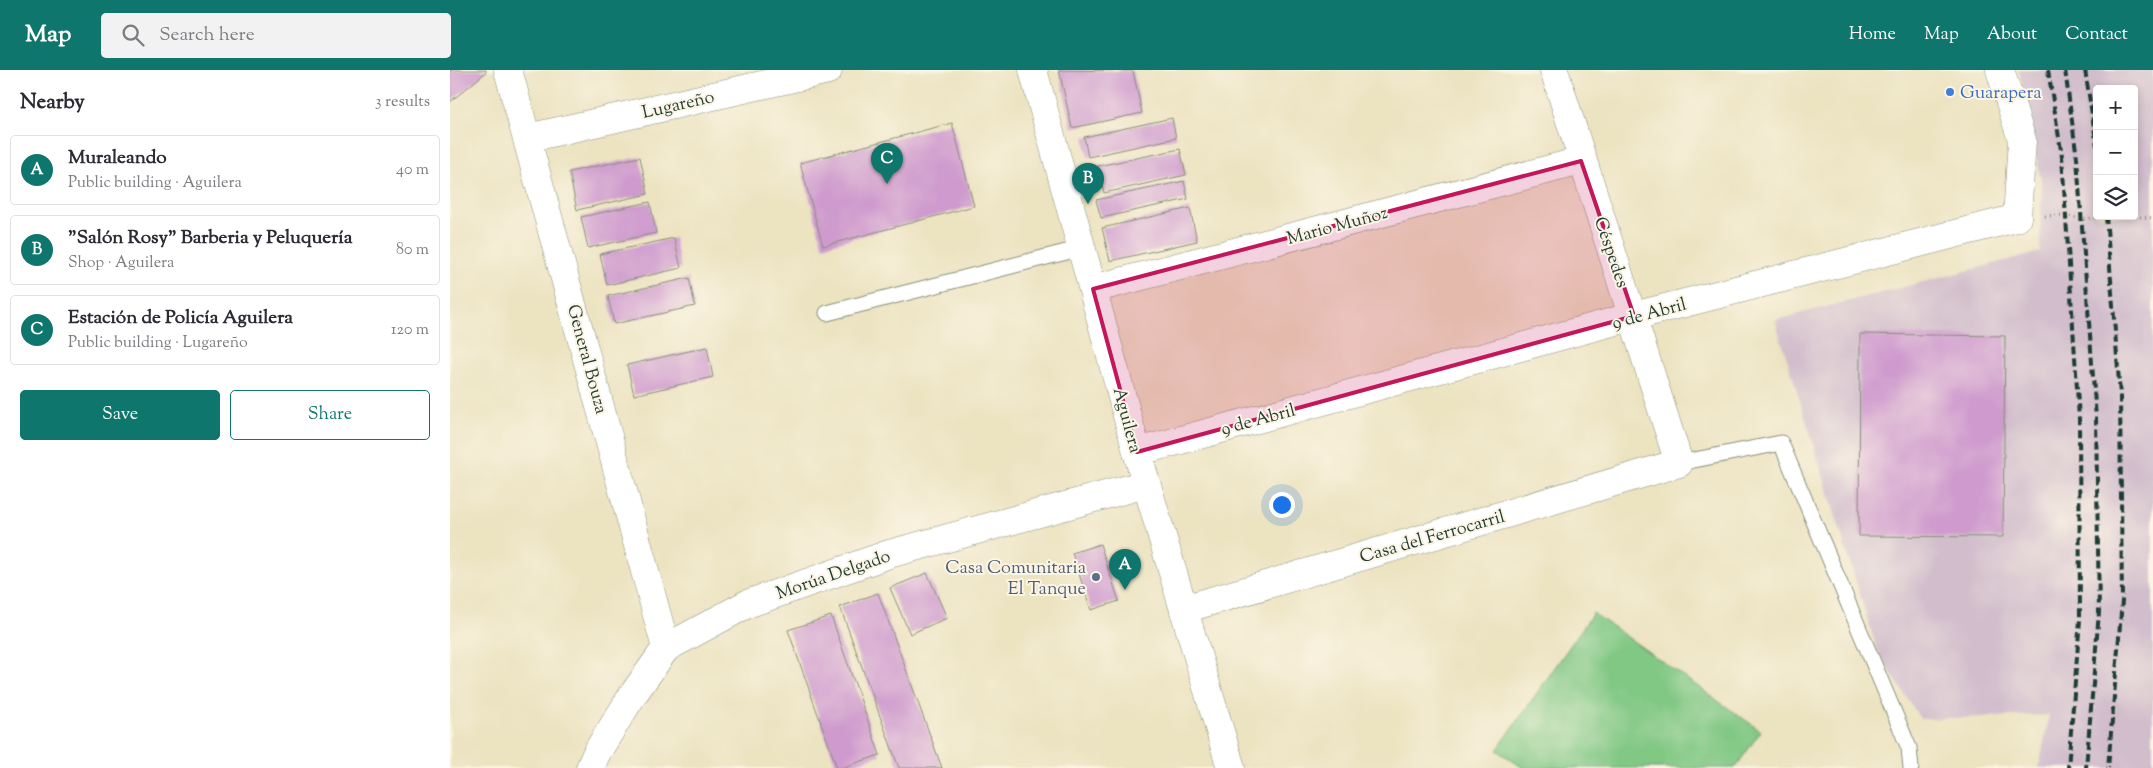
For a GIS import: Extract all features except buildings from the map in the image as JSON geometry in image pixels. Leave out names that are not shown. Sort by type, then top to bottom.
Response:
[{"type":"street","name":"General Bouza","points":[[508,70],[666,648]]},
{"type":"street","name":"Lugareño","points":[[528,138],[828,70]]},
{"type":"street","name":"Aguilera","points":[[1033,70],[1136,452],[1231,768]]},
{"type":"street","name":"Céspedes","points":[[1554,70],[1581,161],[1634,316],[1679,463]]},
{"type":"street","points":[[2000,70],[2022,140],[2017,218]]},
{"type":"street","name":"Mario Muñoz","points":[[1093,289],[1581,161]]},
{"type":"street","name":"9 de Abril","points":[[1136,452],[1634,316],[2017,218]]},
{"type":"street","name":"Casa del Ferrocarril","points":[[1184,609],[1679,463]]},
{"type":"street","name":"Morúa Delgado","points":[[590,768],[597,752],[632,696],[666,648],[747,604],[889,554],[1146,484]]},
{"type":"lane","points":[[827,313],[1082,248]]},
{"type":"lane","points":[[1679,463],[1782,443],[1909,748],[1910,768]]},
{"type":"path","points":[[2017,218],[2065,215],[2081,219],[2093,218]]},
{"type":"path","points":[[2138,217],[2153,218]]},
{"type":"highlighted area","points":[[1581,161],[1634,316],[1137,452],[1093,289]]},
{"type":"shaded area","points":[[2019,70],[2153,70],[2153,768],[2039,768],[2049,715],[1920,719],[1877,650],[1775,320],[2040,252],[2042,185]]},
{"type":"green space","points":[[1593,613],[1761,731],[1735,768],[1523,768],[1497,750]]},
{"type":"railway","points":[[2048,70],[2062,156],[2079,419],[2080,620],[2068,768]]},
{"type":"railway","points":[[2065,70],[2077,158],[2096,418],[2099,612],[2086,768]]},
{"type":"railway","points":[[2085,70],[2094,130]]},
{"type":"railway","points":[[2106,220],[2120,395],[2122,601],[2108,768]]},
{"type":"place","name":"Guarapera","points":[[1950,92]]},
{"type":"place","name":"Estación de Policía Aguilera","points":[[887,184]]},
{"type":"place","name":"\"Salón Rosy\" Barberia y Peluquería","points":[[1088,204]]},
{"type":"place","name":"Casa Comunitaria El Tanque","points":[[1096,577]]},
{"type":"place","name":"Muraleando","points":[[1125,590]]}]
